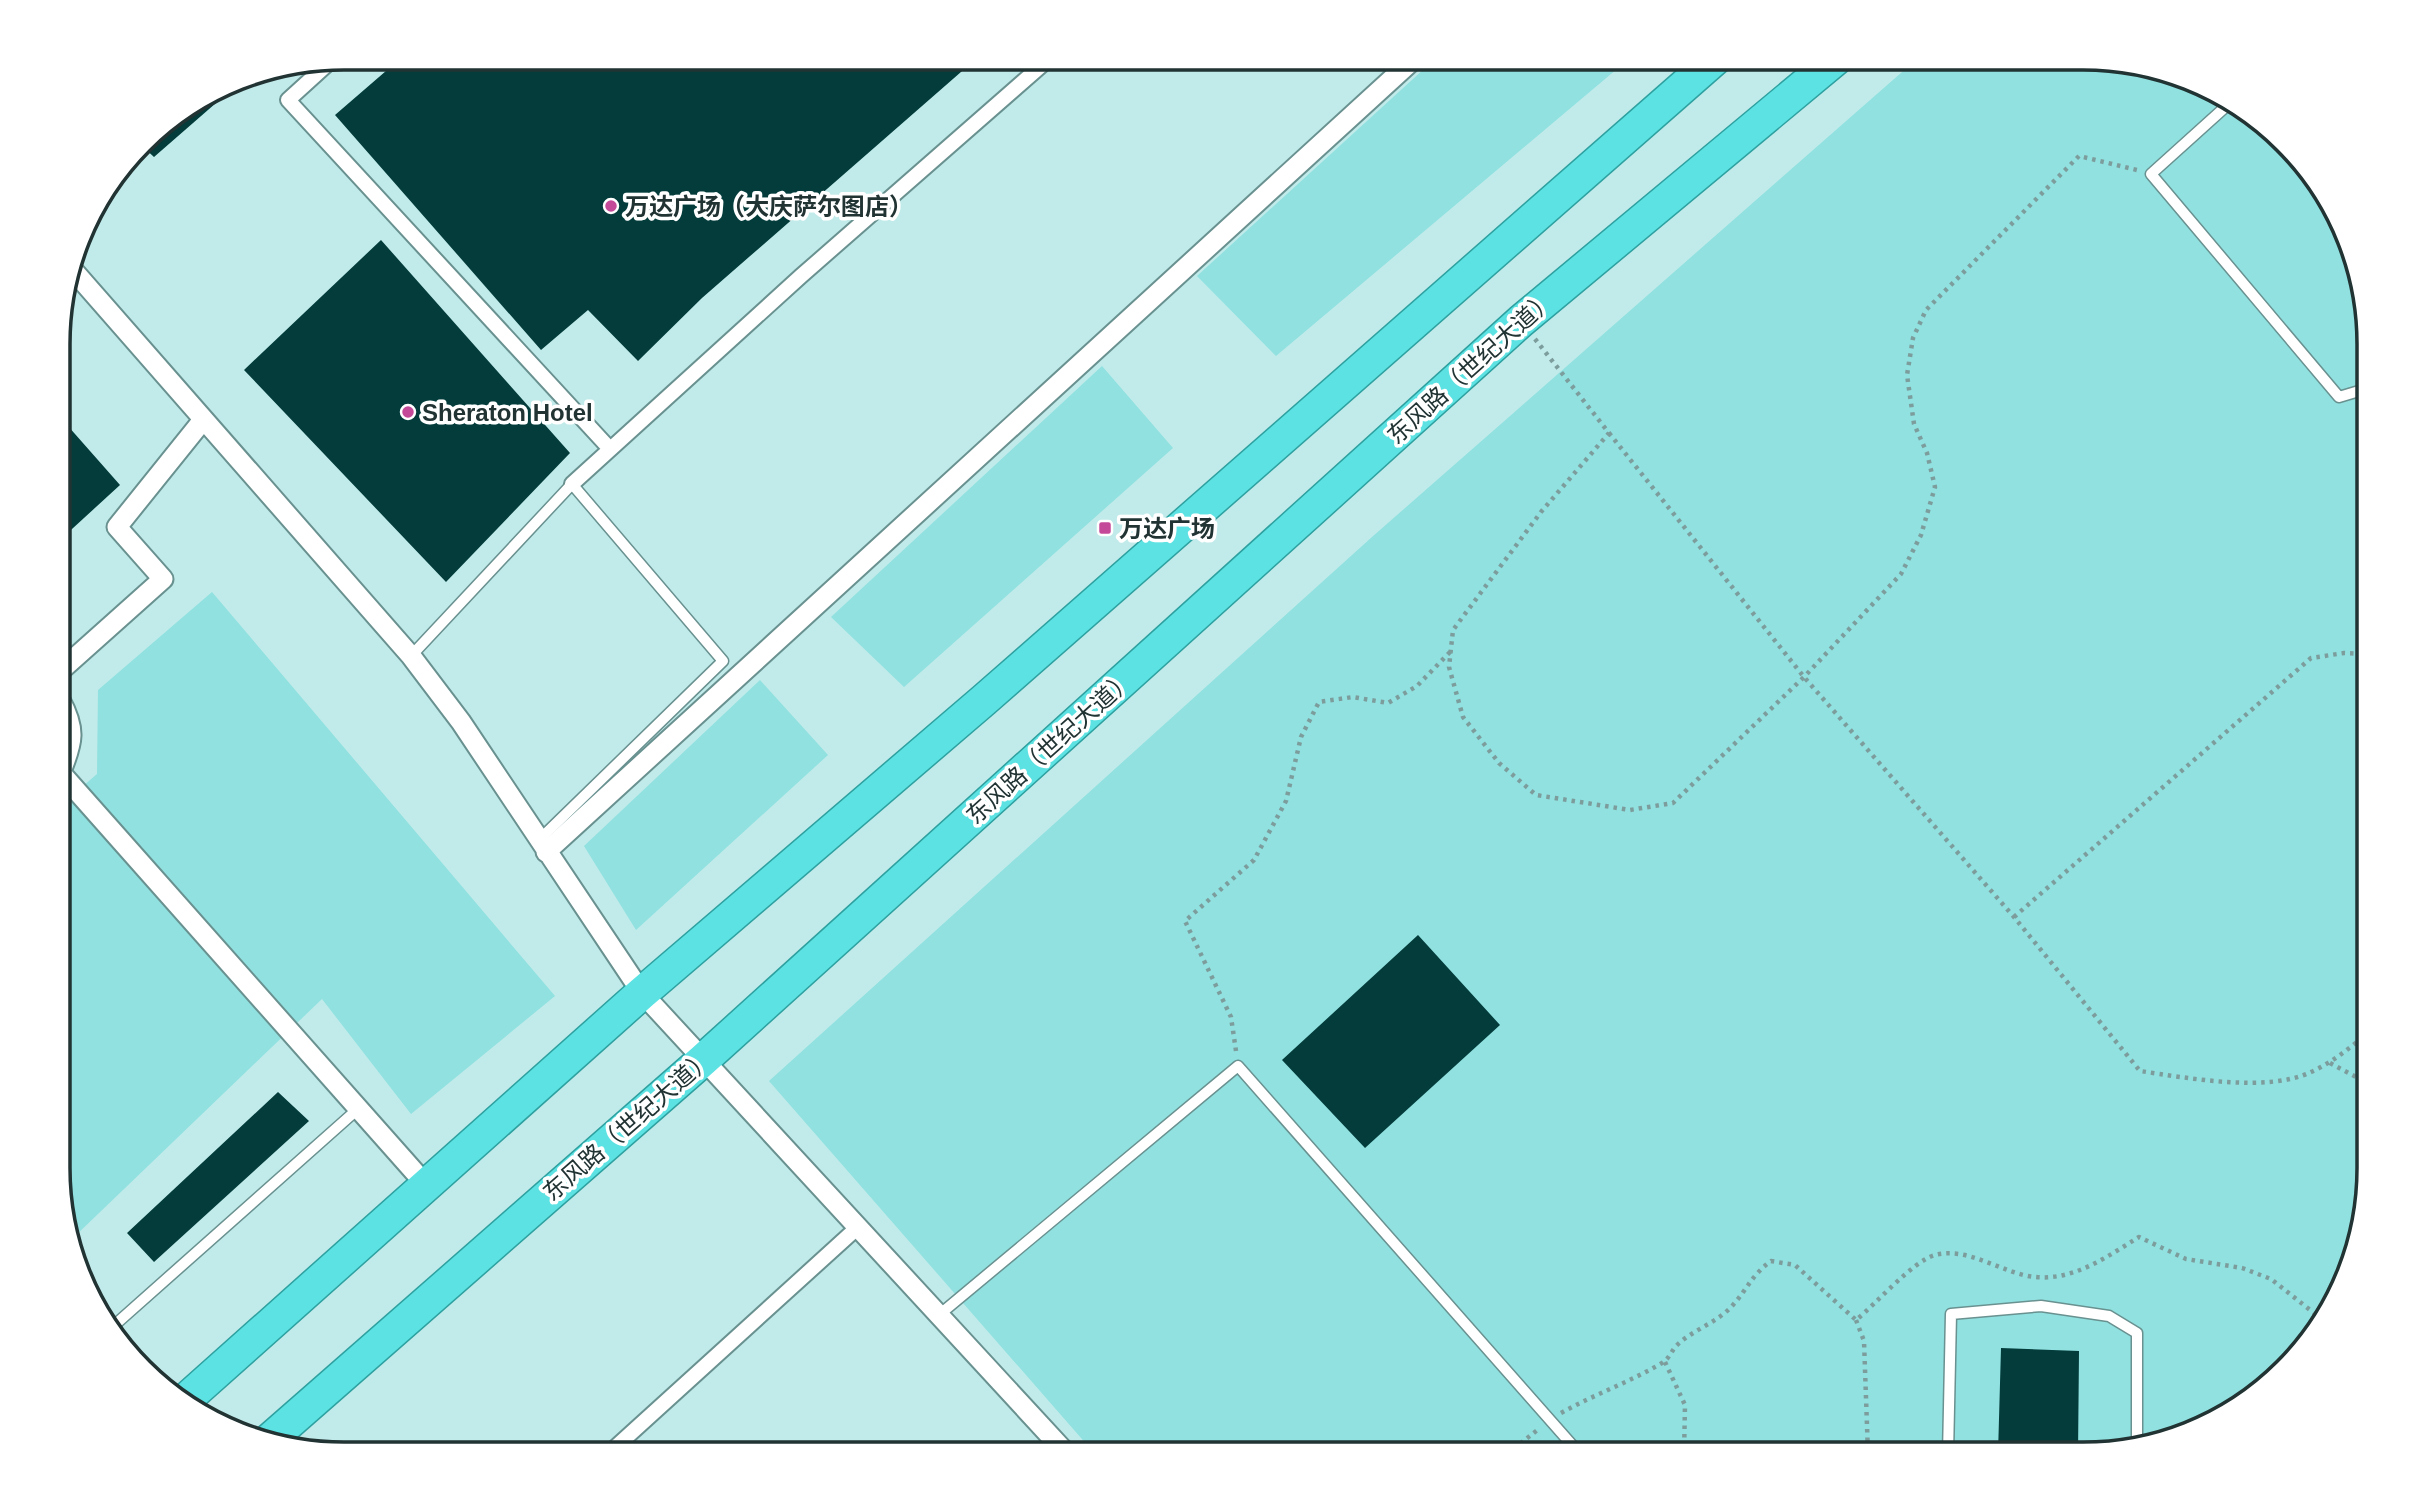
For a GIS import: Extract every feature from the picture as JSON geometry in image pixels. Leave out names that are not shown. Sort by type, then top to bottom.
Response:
[{"type":"highway","points":[[191,1395],[642,993],[984,700],[1702,70]]},
{"type":"highway","name":"东风路（世纪大道）","points":[[276,1434],[703,1060],[1521,321],[1824,70]]},
{"type":"street","points":[[572,484],[1036,70]]},
{"type":"street","points":[[542,846],[1402,70]]},
{"type":"street","points":[[319,71],[288,100],[610,449]]},
{"type":"street","points":[[78,276],[411,656],[461,722],[642,993],[1057,1442]]},
{"type":"street","points":[[70,662],[163,579],[117,527],[203,420]]},
{"type":"street","points":[[70,726],[73,741],[70,748]]},
{"type":"street","points":[[70,782],[427,1185]]},
{"type":"street","points":[[621,1442],[858,1227]]},
{"type":"lane","points":[[2223,109],[2151,174],[2339,397],[2357,392]]},
{"type":"lane","points":[[411,656],[572,484],[723,661],[542,846]]},
{"type":"lane","points":[[939,1315],[1238,1066],[1570,1442]]},
{"type":"lane","points":[[118,1322],[359,1108]]},
{"type":"lane","points":[[1948,1442],[1951,1314],[2041,1306],[2109,1316],[2137,1333],[2137,1437]]},
{"type":"path","points":[[1609,433],[1484,587],[1453,630],[1449,667],[1463,718],[1499,763],[1536,795],[1630,810],[1672,803],[1804,677],[1902,574],[1921,535],[1935,487],[1927,453],[1914,424],[1907,375],[1913,338],[1926,310],[2079,156],[2151,174]]},
{"type":"path","points":[[1521,321],[1804,677],[2014,917],[2140,1071],[2183,1077],[2270,1080],[2309,1073],[2357,1041]]},
{"type":"path","points":[[1238,1066],[1231,1017],[1185,921],[1254,860],[1286,801],[1301,737],[1319,702],[1353,697],[1388,703],[1417,686],[1451,650]]},
{"type":"path","points":[[2014,917],[2311,658],[2357,654]]},
{"type":"path","points":[[2329,1062],[2357,1077]]},
{"type":"path","points":[[1856,1320],[1921,1262],[1936,1254],[1979,1260],[2034,1277],[2059,1276],[2092,1266],[2139,1237],[2186,1259],[2242,1268],[2271,1279],[2315,1314]]},
{"type":"path","points":[[1522,1442],[1550,1419],[1600,1391],[1629,1382],[1644,1371],[1665,1362],[1676,1346],[1732,1306],[1754,1274],[1771,1261],[1795,1265],[1856,1320],[1864,1341],[1868,1442]]},
{"type":"path","points":[[1665,1362],[1685,1405],[1684,1442]]},
{"type":"shaded area","points":[[1423,70],[1616,70],[1276,356],[1197,276]]},
{"type":"shaded area","points":[[1904,70],[2083,70],[2136,75],[2204,98],[2235,116],[2264,138],[2300,177],[2329,223],[2348,273],[2355,309],[2357,344],[2355,1203],[2348,1239],[2329,1289],[2311,1320],[2289,1349],[2250,1385],[2204,1414],[2154,1433],[2118,1440],[1085,1442],[769,1081],[1372,537]]},
{"type":"shaded area","points":[[1102,366],[1173,448],[904,687],[831,617]]},
{"type":"shaded area","points":[[212,592],[555,996],[411,1114],[322,999],[78,1233],[72,1203],[70,1168],[70,797],[97,774],[98,690]]},
{"type":"shaded area","points":[[760,680],[828,755],[636,930],[584,846]]},
{"type":"building","name":"万达广场（大庆萨尔图店）","points":[[387,70],[963,70],[702,298],[638,361],[588,310],[541,350],[335,115]]},
{"type":"building","points":[[216,102],[216,103],[154,157],[148,152],[163,138]]},
{"type":"building","name":"Sheraton Hotel","points":[[381,240],[570,453],[446,582],[244,370]]},
{"type":"building","points":[[70,428],[120,485],[70,531]]},
{"type":"building","points":[[1418,935],[1500,1025],[1365,1148],[1282,1060]]},
{"type":"building","points":[[278,1092],[309,1121],[154,1262],[127,1233]]},
{"type":"building","points":[[2001,1348],[2079,1351],[2078,1442],[1998,1442]]},
{"type":"place","name":"万达广场（大庆萨尔图店）","points":[[611,206]]},
{"type":"place","name":"Sheraton Hotel","points":[[408,412]]},
{"type":"place","name":"万达广场","points":[[1105,528]]}]
